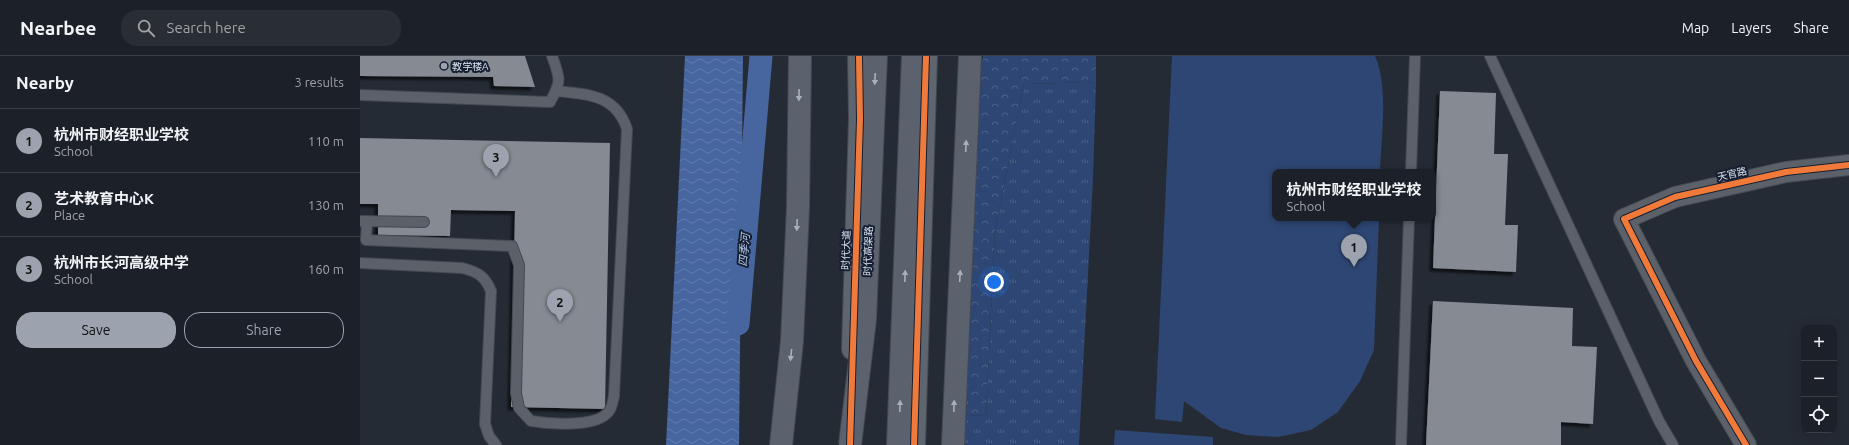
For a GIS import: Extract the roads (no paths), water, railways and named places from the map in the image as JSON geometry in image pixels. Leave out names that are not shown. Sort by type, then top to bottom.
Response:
[{"type":"highway","points":[[781,445],[792,341],[798,207],[800,56]]},
{"type":"highway","name":"时代高架路","points":[[850,445],[865,319],[876,56]]},
{"type":"highway","points":[[898,445],[913,56]]},
{"type":"highway","points":[[953,445],[970,56]]},
{"type":"main road","name":"时代大道","points":[[850,445],[860,119],[859,56]]},
{"type":"main road","points":[[914,445],[926,56]]},
{"type":"street","name":"天官路","points":[[1746,445],[1696,361],[1624,219],[1675,197],[1786,172],[1849,166]]},
{"type":"lane","points":[[360,95],[550,102],[556,91],[560,78],[552,56]]},
{"type":"lane","points":[[1411,169],[1415,56]]},
{"type":"lane","points":[[1490,56],[1659,421],[1673,445]]},
{"type":"lane","points":[[424,222],[364,221],[366,240],[512,246],[518,265],[516,393],[518,408],[531,421],[552,424],[597,421],[609,411],[614,396],[627,129],[623,116],[608,102],[587,94],[556,91]]},
{"type":"lane","points":[[1401,445],[1409,221]]},
{"type":"lane","points":[[360,263],[462,268],[474,271],[487,280],[491,291],[485,424],[488,436],[496,445]]},
{"type":"water","points":[[685,56],[743,56],[739,445],[666,445]]},
{"type":"waterway","name":"四季河","points":[[738,324],[761,56]]},
{"type":"place","name":"教学楼A","points":[[444,66]]},
{"type":"place","name":"杭州市长河高级中学","points":[[496,177]]},
{"type":"place","name":"杭州市财经职业学校","points":[[1354,267]]},
{"type":"place","name":"艺术教育中心K","points":[[560,322]]}]
